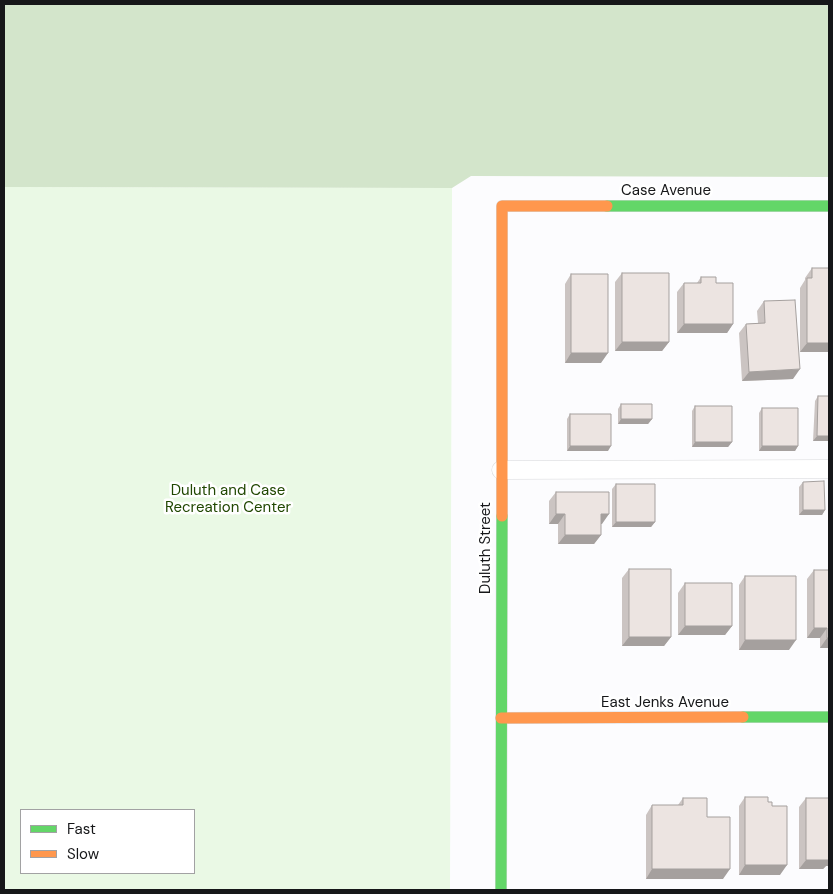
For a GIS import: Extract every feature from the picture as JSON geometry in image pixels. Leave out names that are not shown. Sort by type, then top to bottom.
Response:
[{"type":"street","name":"Case Avenue","points":[[502,206],[829,206]]},
{"type":"street","name":"Duluth Street","points":[[501,890],[502,206]]},
{"type":"street","name":"East Jenks Avenue","points":[[501,718],[829,717]]},
{"type":"lane","points":[[502,470],[829,469]]},
{"type":"green space","points":[[4,4],[829,4],[829,177],[471,176],[452,188],[4,187]]},
{"type":"green space","name":"Duluth and Case Recreation Center","points":[[4,187],[452,188],[450,890],[4,890]]},
{"type":"building","points":[[812,268],[829,268],[829,343],[807,343],[807,278],[812,278]]},
{"type":"building","points":[[622,273],[669,273],[669,342],[622,342]]},
{"type":"building","points":[[571,274],[608,274],[608,353],[571,353]]},
{"type":"building","points":[[701,277],[716,277],[716,283],[733,283],[733,324],[684,324],[684,283],[701,283]]},
{"type":"building","points":[[795,300],[800,369],[749,372],[746,324],[765,323],[764,301]]},
{"type":"building","points":[[818,396],[829,396],[829,436],[817,436]]},
{"type":"building","points":[[621,404],[652,404],[652,419],[621,419]]},
{"type":"building","points":[[695,406],[732,406],[732,442],[695,442]]},
{"type":"building","points":[[762,408],[798,408],[798,446],[762,446]]},
{"type":"building","points":[[570,414],[611,414],[611,446],[570,446]]},
{"type":"building","points":[[824,481],[825,510],[803,510],[803,482]]},
{"type":"building","points":[[616,484],[655,484],[655,522],[616,522]]},
{"type":"building","points":[[556,492],[609,492],[609,514],[601,514],[601,535],[565,535],[565,514],[556,514]]},
{"type":"building","points":[[629,569],[671,569],[671,637],[629,637]]},
{"type":"building","points":[[814,570],[829,570],[829,638],[827,638],[827,628],[814,628]]},
{"type":"building","points":[[745,576],[796,576],[796,640],[745,640]]},
{"type":"building","points":[[685,583],[732,583],[732,626],[685,626]]},
{"type":"building","points":[[745,797],[768,797],[768,802],[772,802],[772,806],[787,806],[787,865],[745,865]]},
{"type":"building","points":[[683,798],[707,798],[707,817],[730,817],[730,869],[652,869],[652,805],[683,805]]},
{"type":"building","points":[[806,798],[829,798],[829,860],[806,860]]},
{"type":"traffic: fast","points":[[607,206],[829,206]]},
{"type":"traffic: fast","points":[[501,890],[502,516]]},
{"type":"traffic: fast","points":[[743,717],[829,717]]},
{"type":"traffic: slow","points":[[502,516],[502,206],[607,206]]},
{"type":"traffic: slow","points":[[501,718],[743,717]]}]
